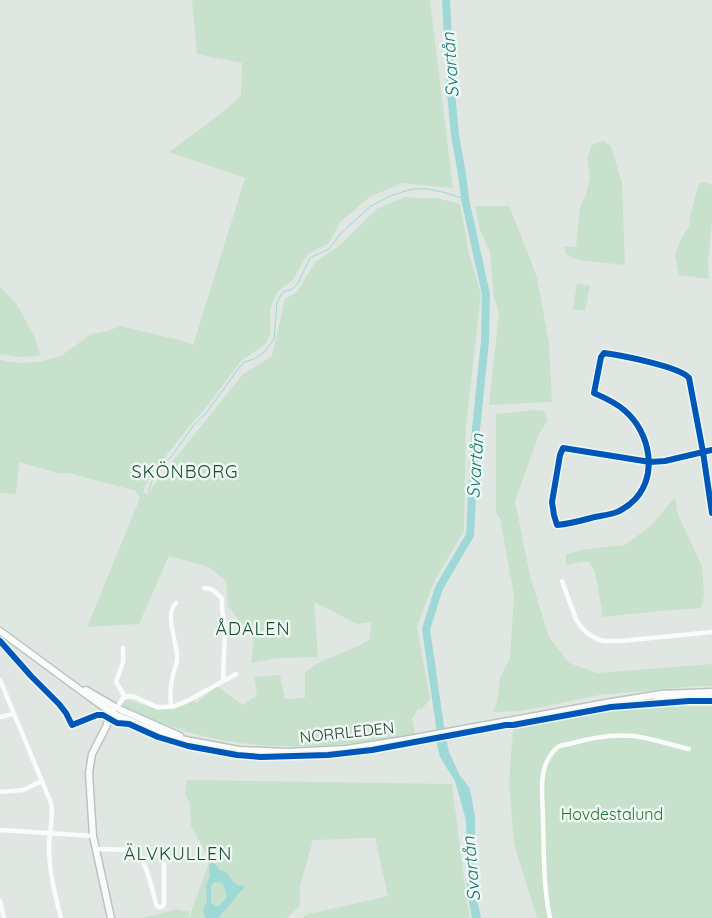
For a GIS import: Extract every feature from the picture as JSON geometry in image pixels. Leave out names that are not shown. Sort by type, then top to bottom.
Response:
[{"type":"main road","name":"NORRLEDEN","points":[[0,631],[61,676],[116,710],[194,742],[239,750],[288,752],[331,750],[661,694],[712,692]]},
{"type":"main road","name":"NORRLEDEN","points":[[606,703],[660,698],[712,697]]},
{"type":"main road","points":[[111,918],[93,836],[89,773],[92,754],[106,727],[108,718],[116,710]]},
{"type":"street","points":[[712,450],[703,452],[665,461],[650,462],[563,448],[560,455],[552,502],[557,524],[617,512],[632,503],[644,487],[650,462],[645,440],[637,424],[617,404],[594,393],[601,357],[604,353],[626,356],[687,375],[703,452],[712,513]]},
{"type":"street","points":[[562,581],[574,616],[580,627],[597,639],[621,641],[712,632]]},
{"type":"street","points":[[204,588],[211,589],[222,599],[225,629],[223,681]]},
{"type":"street","points":[[171,707],[170,685],[177,656],[172,634],[172,609],[176,603]]},
{"type":"street","points":[[123,648],[123,662],[116,682],[126,697]]},
{"type":"street","points":[[116,710],[123,698],[128,696],[157,706],[171,707],[236,674]]},
{"type":"street","points":[[0,680],[49,797],[52,809],[49,846],[51,876],[61,918]]},
{"type":"street","points":[[0,717],[13,714]]},
{"type":"street","points":[[550,918],[543,863],[542,783],[544,769],[553,752],[559,746],[597,737],[616,735],[639,737],[689,749]]},
{"type":"street","points":[[0,792],[23,790],[42,781]]},
{"type":"street","points":[[0,830],[93,836]]},
{"type":"street","points":[[95,849],[134,850],[138,852],[158,907],[162,907],[164,904],[164,864]]},
{"type":"street","points":[[0,901],[4,918]]},
{"type":"green space","points":[[192,0],[430,0],[453,188],[402,183],[370,197],[340,222],[329,243],[308,254],[292,281],[277,292],[270,309],[270,334],[266,344],[241,361],[149,478],[143,492],[148,494],[243,374],[272,356],[285,299],[297,292],[315,262],[340,245],[378,208],[405,197],[437,198],[460,204],[469,254],[481,294],[466,426],[464,531],[435,580],[417,626],[430,699],[422,709],[418,709],[412,719],[415,734],[359,743],[330,745],[273,746],[244,744],[188,732],[121,705],[126,699],[158,710],[183,706],[194,700],[196,703],[217,686],[243,705],[257,695],[254,677],[280,675],[285,699],[305,698],[305,672],[318,663],[370,639],[371,622],[357,624],[314,602],[318,657],[277,658],[251,663],[254,640],[228,606],[226,581],[209,567],[169,556],[139,624],[87,627],[140,498],[136,491],[69,473],[57,473],[19,462],[15,494],[0,493],[0,360],[18,363],[38,362],[61,356],[91,334],[108,331],[120,326],[194,345],[245,178],[169,152],[218,116],[241,96],[242,63],[197,54]]},
{"type":"green space","points":[[603,141],[611,146],[622,183],[625,265],[578,260],[566,254],[564,247],[576,247],[580,207],[586,195],[590,177],[587,159],[592,145]]},
{"type":"green space","points":[[705,182],[712,185],[712,222],[708,262],[709,279],[679,275],[675,254],[682,237],[689,227],[699,183]]},
{"type":"green space","points":[[475,206],[509,206],[530,258],[537,278],[549,342],[552,402],[489,405],[499,313],[494,298],[490,252],[480,230]]},
{"type":"green space","points":[[577,283],[590,286],[585,311],[573,309]]},
{"type":"green space","points":[[0,286],[17,305],[35,338],[40,356],[19,357],[0,354]]},
{"type":"green space","points":[[535,410],[544,411],[548,420],[539,434],[515,501],[530,576],[549,637],[569,663],[597,673],[712,664],[712,686],[600,695],[521,711],[493,712],[497,702],[500,678],[510,658],[514,595],[500,519],[496,512],[496,414]]},
{"type":"green space","points":[[675,497],[678,515],[702,566],[704,594],[701,608],[603,617],[595,572],[588,561],[566,565],[566,554],[587,549],[625,545],[652,525]]},
{"type":"green space","name":"Hovdestalund","points":[[644,706],[712,706],[712,918],[537,918],[514,844],[509,782],[513,731],[511,726]]},
{"type":"green space","points":[[187,780],[452,784],[470,918],[303,918],[305,915],[388,896],[375,838],[313,840],[300,886],[300,906],[287,918],[189,918],[210,860],[191,826],[190,803],[185,794]]},
{"type":"green space","points":[[179,909],[188,911],[188,918],[142,918]]},
{"type":"water","points":[[446,738],[449,752],[459,774],[470,789],[475,816],[475,880],[481,918],[472,918],[467,891],[466,820],[455,781],[440,757],[436,740]]},
{"type":"water","points":[[214,863],[220,870],[226,872],[233,882],[244,886],[218,918],[205,918],[203,910],[207,902],[206,886],[210,876],[210,864]],"holes":[[[214,882],[223,883],[227,897],[219,906],[215,906],[211,903],[211,886]]]},
{"type":"waterway","name":"Svartån","points":[[443,747],[426,629],[439,588],[470,535],[475,439],[485,341],[486,294],[465,199],[455,135],[446,0]]},
{"type":"waterway","points":[[148,491],[155,474],[171,457],[194,425],[207,412],[238,369],[244,362],[254,359],[264,352],[274,339],[277,302],[283,292],[292,289],[298,283],[310,258],[329,249],[340,234],[371,206],[390,196],[412,189],[427,189],[465,199]]},
{"type":"cycle path","points":[[712,450],[665,461],[650,462],[563,448],[560,455],[552,502],[557,525],[574,522],[621,510],[639,494],[646,482],[648,470],[648,456],[646,443],[641,431],[633,419],[621,407],[594,393],[601,357],[604,353],[663,366],[684,374],[689,378],[703,452],[712,513]]},
{"type":"cycle path","points":[[0,641],[59,704],[72,725],[97,715],[103,715],[117,723],[129,724],[158,737],[188,746],[237,755],[261,757],[328,755],[372,750],[611,707],[712,701]]},
{"type":"district","name":"SKÖNBORG","points":[[185,471]]},
{"type":"district","name":"ÅDALEN","points":[[253,628]]},
{"type":"district","name":"ÄLVKULLEN","points":[[178,853]]}]
